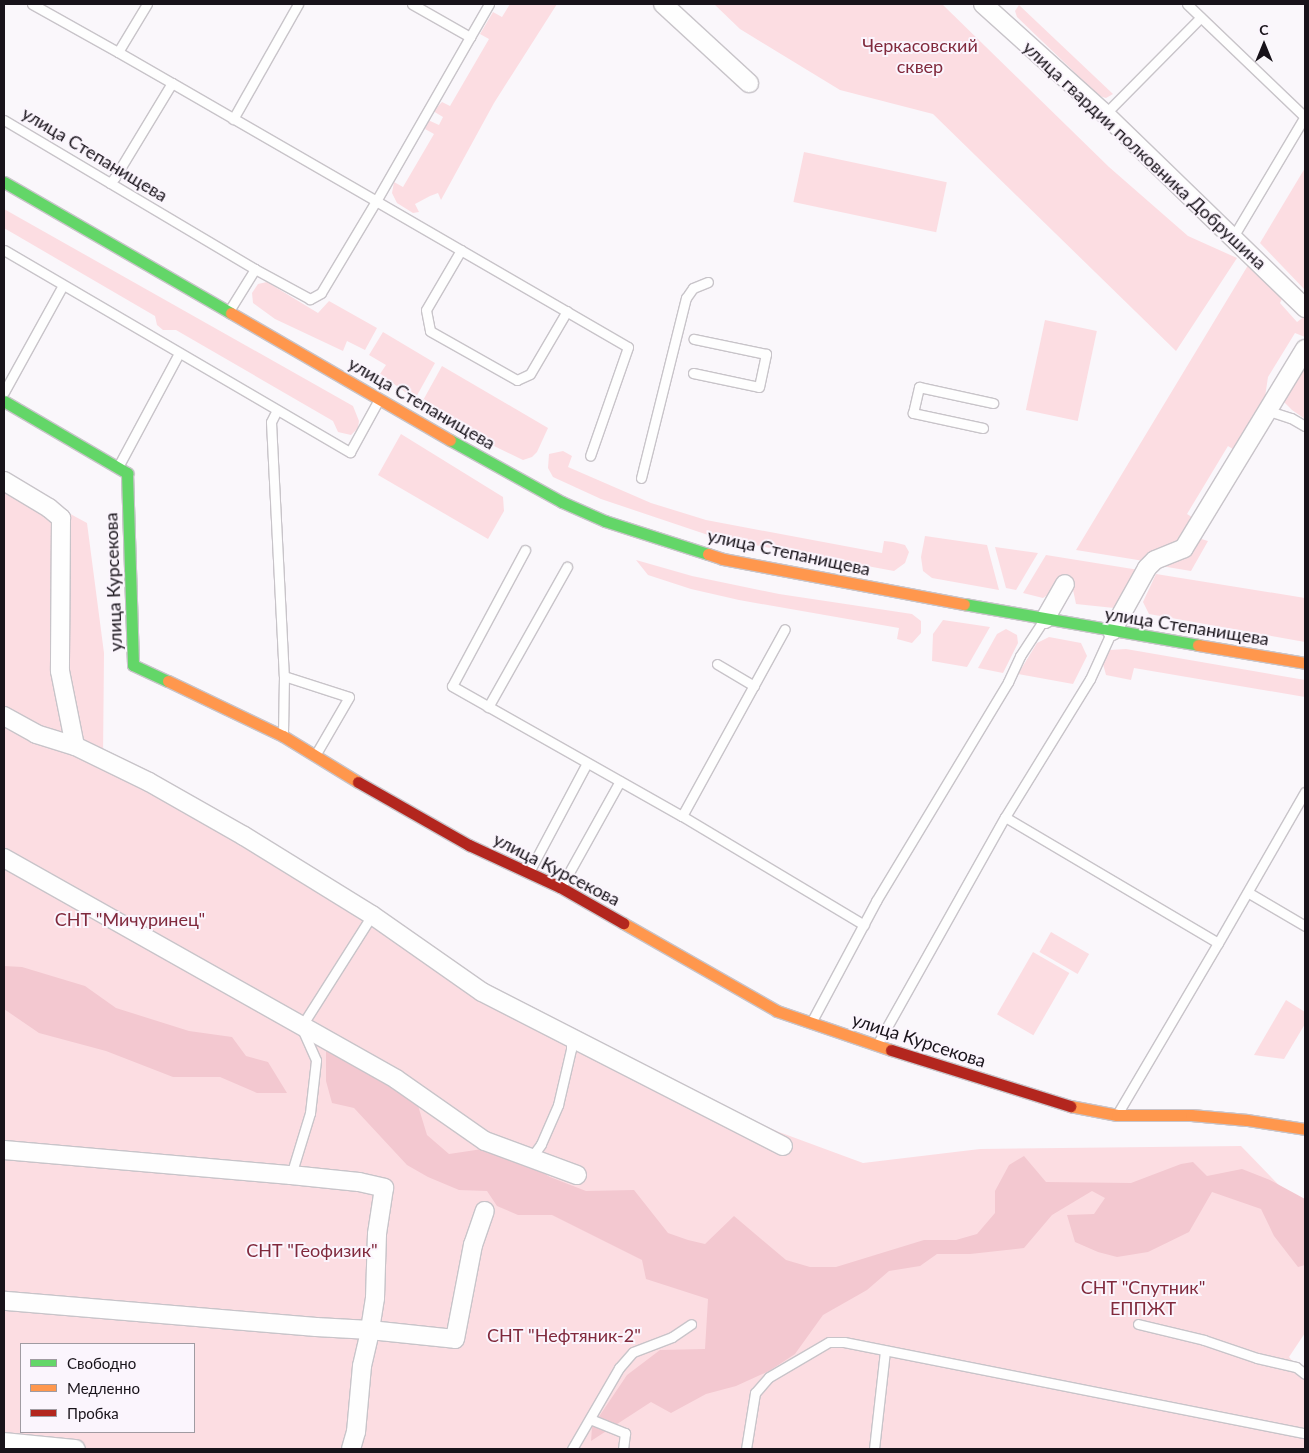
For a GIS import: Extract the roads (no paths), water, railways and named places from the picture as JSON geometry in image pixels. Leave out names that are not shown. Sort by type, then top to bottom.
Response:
[{"type":"street","points":[[663,4],[749,83]]},
{"type":"street","name":"улица гвардии полковника Добрушина","points":[[993,7],[1305,308]]},
{"type":"street","name":"улица Степанищева","points":[[4,182],[477,456],[562,502],[605,521],[723,559],[1112,631],[1305,663]]},
{"type":"street","points":[[1112,631],[1147,568],[1155,560],[1184,548],[1305,349]]},
{"type":"street","points":[[4,401],[117,467]]},
{"type":"street","name":"улица Курсекова","points":[[117,467],[127,473],[133,665],[283,736],[315,757],[469,845],[560,887],[777,1010],[877,1045],[1082,1110],[1117,1115],[1192,1115],[1247,1120],[1305,1129]]},
{"type":"street","points":[[4,481],[49,508],[61,518],[60,671],[75,746]]},
{"type":"street","points":[[1045,619],[1065,584]]},
{"type":"street","points":[[4,716],[36,734],[75,746],[149,782],[210,816],[372,914],[482,992],[783,1146]]},
{"type":"street","points":[[4,858],[396,1079],[485,1141],[577,1175]]},
{"type":"street","points":[[4,1150],[291,1175],[359,1182],[384,1188],[377,1234],[374,1298],[370,1330],[362,1366],[356,1432],[351,1449]]},
{"type":"street","points":[[4,1301],[316,1328],[370,1330],[455,1339],[471,1254],[484,1211]]},
{"type":"street","points":[[4,1442],[76,1449]]},
{"type":"lane","points":[[32,4],[628,347],[590,456]]},
{"type":"lane","points":[[118,52],[147,4]]},
{"type":"lane","points":[[233,118],[298,4]]},
{"type":"lane","points":[[412,4],[470,37]]},
{"type":"lane","points":[[376,201],[489,4]]},
{"type":"lane","points":[[1187,4],[1305,117],[1233,237]]},
{"type":"lane","points":[[1105,114],[1201,17]]},
{"type":"lane","points":[[110,183],[115,178],[172,83]]},
{"type":"lane","name":"улица Степанищева","points":[[4,120],[254,269],[310,299],[321,293],[376,201]]},
{"type":"lane","points":[[4,250],[350,452],[379,399]]},
{"type":"lane","points":[[461,250],[426,310],[430,331],[517,380],[530,374],[566,311]]},
{"type":"lane","points":[[229,311],[254,269]]},
{"type":"lane","points":[[641,478],[686,298],[693,288],[708,282]]},
{"type":"lane","points":[[4,392],[62,285]]},
{"type":"lane","points":[[692,373],[759,387],[766,354],[694,339]]},
{"type":"lane","points":[[117,467],[179,353]]},
{"type":"lane","points":[[983,428],[913,413],[919,387],[993,403]]},
{"type":"lane","points":[[277,410],[271,422],[284,676],[283,736]]},
{"type":"lane","points":[[1269,411],[1291,418],[1305,426]]},
{"type":"lane","points":[[525,550],[452,686],[682,816],[864,925]]},
{"type":"lane","points":[[488,707],[567,568]]},
{"type":"lane","points":[[811,1022],[935,800],[1008,682],[1020,656],[1045,619]]},
{"type":"lane","points":[[682,816],[785,629]]},
{"type":"lane","points":[[877,1045],[1004,817],[1090,679],[1112,631]]},
{"type":"lane","points":[[717,664],[754,686]]},
{"type":"lane","points":[[284,676],[349,697],[315,757]]},
{"type":"lane","points":[[529,872],[587,763]]},
{"type":"lane","points":[[560,887],[620,781]]},
{"type":"lane","points":[[1117,1115],[1248,893],[1305,792]]},
{"type":"lane","points":[[1004,817],[1218,943]]},
{"type":"lane","points":[[1248,893],[1305,926]]},
{"type":"lane","points":[[291,1175],[310,1113],[316,1060],[301,1026],[372,914]]},
{"type":"lane","points":[[531,1158],[541,1144],[558,1106],[572,1050],[572,1039]]},
{"type":"lane","points":[[572,1449],[619,1368],[633,1352],[672,1337],[691,1324]]},
{"type":"lane","points":[[1138,1324],[1204,1340],[1257,1358],[1296,1367],[1305,1374]]},
{"type":"lane","points":[[746,1449],[755,1393],[769,1377],[829,1342],[844,1342],[1305,1433]]},
{"type":"lane","points":[[874,1449],[885,1351]]},
{"type":"lane","points":[[590,1419],[625,1433],[623,1449]]},
{"type":"park label","name":"Черкасовский сквер","points":[[920,56]]},
{"type":"park label","name":"СНТ \"Мичуринец\"","points":[[130,919]]},
{"type":"park label","name":"СНТ \"Геофизик\"","points":[[312,1250]]},
{"type":"park label","name":"СНТ \"Спутник\" ЕППЖТ","points":[[1143,1298]]},
{"type":"park label","name":"СНТ \"Нефтяник-2\"","points":[[564,1335]]}]
